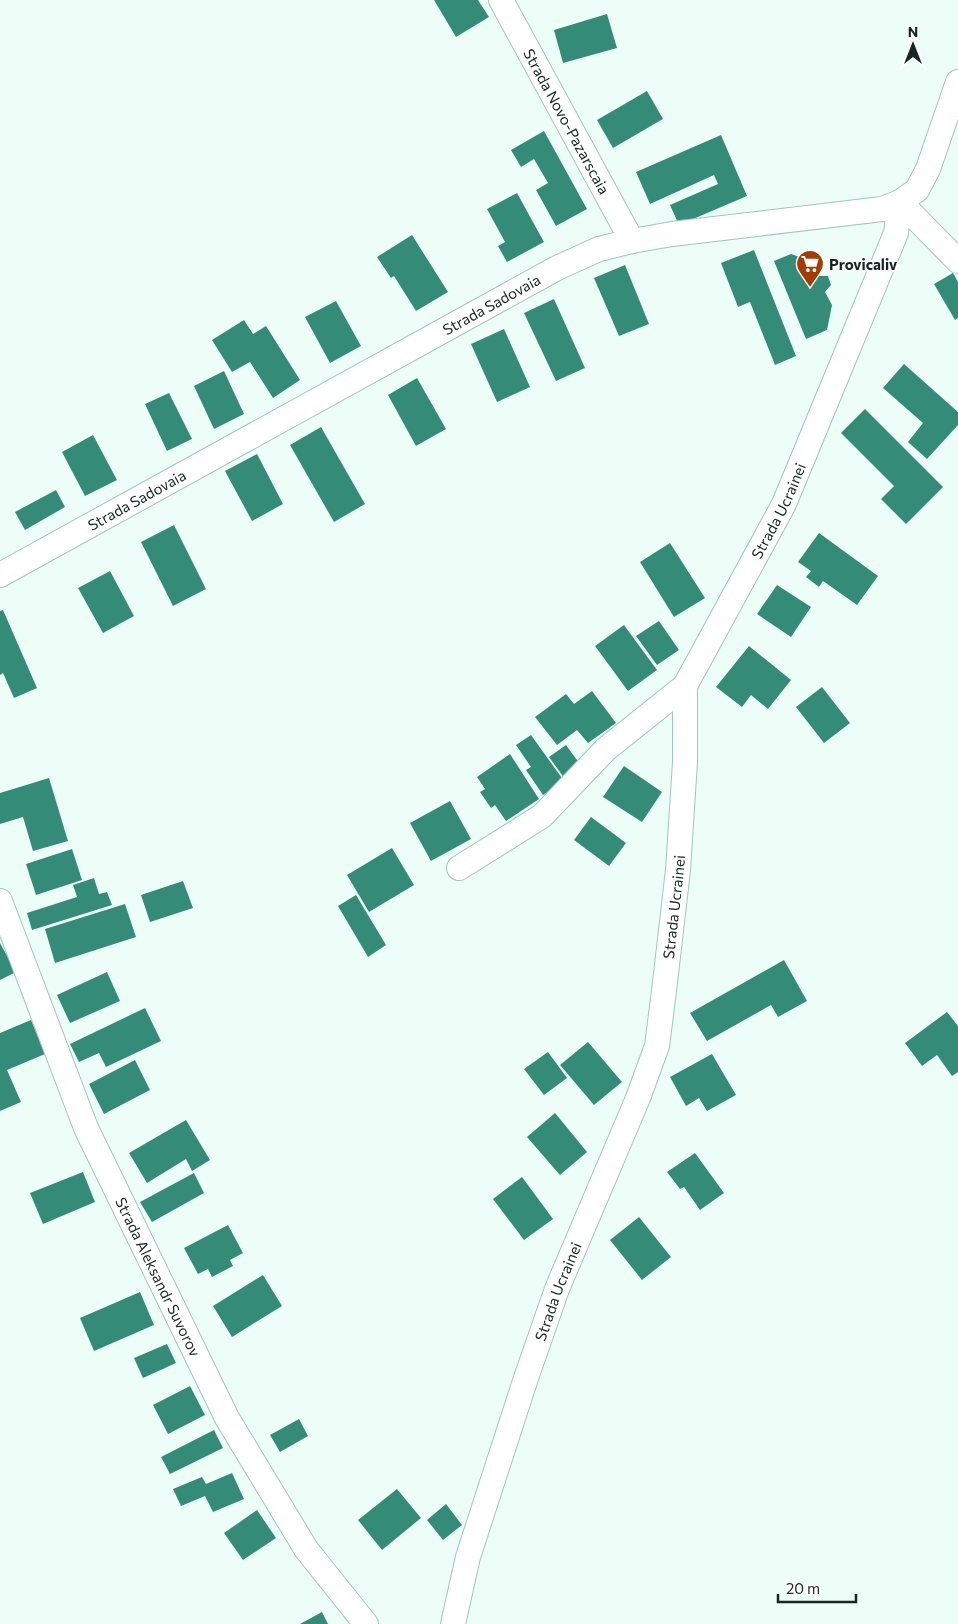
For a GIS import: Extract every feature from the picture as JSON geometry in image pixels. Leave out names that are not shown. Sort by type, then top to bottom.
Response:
[{"type":"street","name":"Strada Novo-Pazarscaia","points":[[502,0],[632,241]]},
{"type":"street","name":"Strada Sadovaia","points":[[0,575],[556,268],[599,249],[672,234],[882,209],[900,202],[916,190],[928,169],[958,82]]},
{"type":"street","points":[[900,202],[958,261]]},
{"type":"street","name":"Strada Ucrainei","points":[[453,1624],[468,1556],[556,1289],[638,1098],[656,1046],[678,870],[685,762],[685,686],[784,504],[896,233],[900,202]]},
{"type":"street","points":[[459,868],[542,816],[606,749],[685,686]]},
{"type":"street","name":"Strada Aleksandr Suvorov","points":[[0,900],[86,1128],[227,1418],[306,1549],[366,1624]]},
{"type":"building","points":[[434,0],[478,0],[489,17],[456,37]]},
{"type":"building","points":[[607,14],[617,48],[563,63],[554,30]]},
{"type":"building","points":[[647,91],[663,119],[613,148],[597,120]]},
{"type":"building","points":[[544,131],[587,209],[556,226],[536,190],[548,183],[534,159],[521,167],[511,150]]},
{"type":"building","points":[[721,135],[747,196],[679,225],[670,205],[718,184],[714,175],[650,204],[636,172]]},
{"type":"building","points":[[517,193],[544,242],[507,262],[498,246],[505,242],[487,209]]},
{"type":"building","points":[[412,235],[448,292],[416,311],[394,276],[391,278],[377,257]]},
{"type":"building","points":[[754,250],[796,356],[775,365],[750,302],[738,307],[721,263]]},
{"type":"building","points":[[791,254],[813,262],[819,276],[828,276],[831,285],[825,292],[832,305],[827,330],[806,339],[774,261]]},
{"type":"building","points":[[625,265],[649,324],[619,336],[594,278]]},
{"type":"building","points":[[953,273],[958,282],[958,318],[955,320],[934,284]]},
{"type":"building","points":[[554,299],[585,368],[556,381],[524,313]]},
{"type":"building","points":[[336,301],[361,346],[330,363],[305,317]]},
{"type":"building","points":[[244,320],[253,334],[266,326],[300,380],[273,398],[250,362],[232,372],[212,340]]},
{"type":"building","points":[[504,329],[530,387],[497,402],[471,344]]},
{"type":"building","points":[[904,364],[958,412],[958,425],[927,459],[908,442],[923,423],[883,388]]},
{"type":"building","points":[[224,371],[244,414],[214,429],[194,386]]},
{"type":"building","points":[[417,378],[446,429],[416,446],[388,395]]},
{"type":"building","points":[[169,393],[192,439],[167,451],[145,404]]},
{"type":"building","points":[[865,409],[943,487],[906,524],[881,499],[894,486],[841,433]]},
{"type":"building","points":[[321,427],[365,504],[334,522],[290,445]]},
{"type":"building","points":[[93,435],[117,480],[85,496],[62,452]]},
{"type":"building","points":[[257,454],[283,504],[252,521],[225,471]]},
{"type":"building","points":[[56,490],[65,507],[25,530],[15,512]]},
{"type":"building","points":[[174,525],[206,589],[173,606],[141,542]]},
{"type":"building","points":[[819,533],[878,576],[857,605],[823,581],[819,587],[806,577],[811,571],[798,562]]},
{"type":"building","points":[[670,543],[705,598],[674,617],[640,562]]},
{"type":"building","points":[[110,571],[134,616],[103,633],[78,588]]},
{"type":"building","points":[[777,585],[811,607],[791,637],[757,614]]},
{"type":"building","points":[[3,610],[37,688],[14,698],[3,673],[0,675],[0,611]]},
{"type":"building","points":[[659,621],[679,650],[657,665],[636,636]]},
{"type":"building","points":[[624,625],[657,670],[628,691],[595,646]]},
{"type":"building","points":[[749,646],[791,680],[768,709],[751,695],[742,707],[716,687]]},
{"type":"building","points":[[822,687],[850,723],[824,743],[796,707]]},
{"type":"building","points":[[592,691],[616,723],[588,743],[577,730],[557,745],[535,717],[566,694],[574,704]]},
{"type":"building","points":[[531,735],[564,781],[543,795],[526,770],[531,767],[516,745]]},
{"type":"building","points":[[566,745],[582,767],[565,779],[549,757]]},
{"type":"building","points":[[510,754],[539,799],[506,821],[495,805],[491,808],[480,792],[485,789],[477,777]]},
{"type":"building","points":[[624,766],[662,792],[642,822],[603,797]]},
{"type":"building","points":[[49,778],[68,841],[33,851],[23,817],[0,824],[0,793]]},
{"type":"building","points":[[450,801],[471,839],[431,861],[410,823]]},
{"type":"building","points":[[591,817],[626,843],[609,866],[574,840]]},
{"type":"building","points":[[392,848],[414,885],[369,912],[347,875]]},
{"type":"building","points":[[72,849],[82,880],[36,895],[26,864]]},
{"type":"building","points":[[94,878],[99,894],[107,892],[112,905],[32,930],[27,913],[77,897],[73,885]]},
{"type":"building","points":[[183,881],[193,908],[150,922],[141,895]]},
{"type":"building","points":[[356,895],[386,945],[368,957],[338,906]]},
{"type":"building","points":[[125,904],[136,937],[55,963],[45,929]]},
{"type":"building","points":[[0,943],[16,972],[0,980]]},
{"type":"building","points":[[784,960],[807,1001],[778,1017],[771,1005],[707,1041],[690,1013]]},
{"type":"building","points":[[107,972],[120,1001],[70,1023],[57,995]]},
{"type":"building","points":[[145,1008],[161,1041],[106,1067],[99,1053],[79,1062],[70,1044]]},
{"type":"building","points":[[947,1012],[958,1026],[958,1072],[952,1076],[937,1055],[922,1066],[905,1043]]},
{"type":"building","points":[[31,1020],[45,1054],[7,1070],[21,1102],[0,1111],[0,1033]]},
{"type":"building","points":[[588,1042],[622,1082],[594,1105],[560,1065]]},
{"type":"building","points":[[548,1052],[567,1078],[544,1095],[524,1069]]},
{"type":"building","points":[[712,1054],[736,1095],[707,1111],[699,1098],[686,1106],[670,1077]]},
{"type":"building","points":[[135,1060],[150,1090],[104,1114],[89,1084]]},
{"type":"building","points":[[555,1113],[587,1152],[560,1175],[527,1137]]},
{"type":"building","points":[[186,1120],[210,1160],[192,1171],[186,1159],[147,1183],[129,1153]]},
{"type":"building","points":[[695,1153],[724,1193],[700,1210],[684,1187],[680,1189],[667,1172]]},
{"type":"building","points":[[83,1172],[95,1202],[43,1224],[30,1193]]},
{"type":"building","points":[[194,1173],[204,1193],[152,1222],[140,1202]]},
{"type":"building","points":[[522,1177],[553,1219],[524,1240],[493,1199]]},
{"type":"building","points":[[639,1217],[671,1257],[642,1280],[610,1240]]},
{"type":"building","points":[[228,1225],[243,1253],[230,1260],[233,1266],[212,1277],[208,1269],[198,1274],[184,1248]]},
{"type":"building","points":[[263,1275],[282,1306],[232,1337],[213,1306]]},
{"type":"building","points":[[140,1292],[154,1325],[94,1351],[80,1318]]},
{"type":"building","points":[[167,1344],[176,1363],[143,1378],[134,1358]]},
{"type":"building","points":[[190,1386],[205,1415],[168,1434],[153,1405]]},
{"type":"building","points":[[299,1419],[308,1436],[280,1452],[270,1435]]},
{"type":"building","points":[[214,1430],[223,1448],[170,1474],[161,1457]]},
{"type":"building","points":[[232,1473],[244,1499],[213,1512],[205,1496],[181,1506],[173,1489],[202,1477],[206,1484]]},
{"type":"building","points":[[397,1489],[421,1518],[382,1550],[358,1520]]},
{"type":"building","points":[[446,1504],[462,1525],[443,1540],[427,1520]]},
{"type":"building","points":[[257,1510],[276,1538],[243,1560],[224,1533]]},
{"type":"building","points":[[322,1612],[328,1624],[300,1624]]},
{"type":"place","name":"Provicaliv","points":[[810,288]]}]
